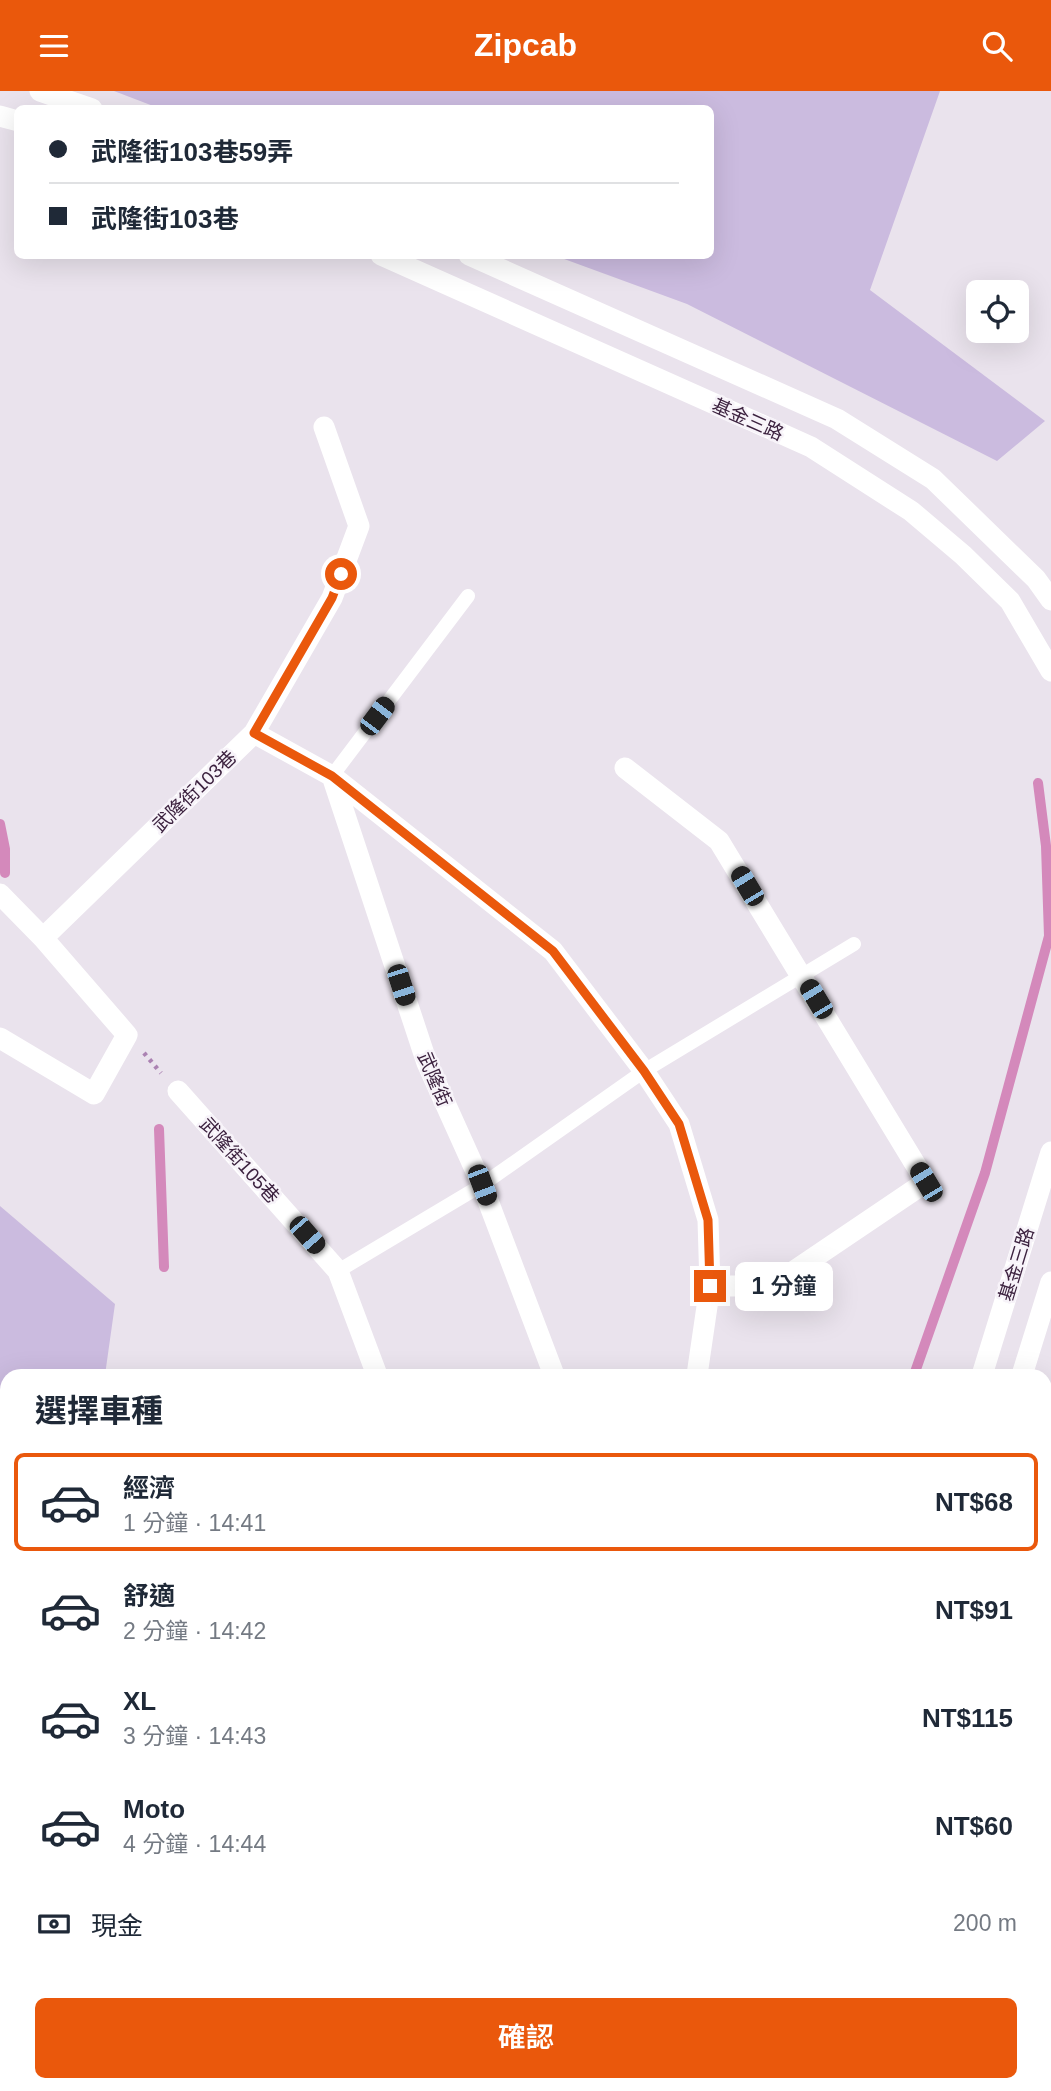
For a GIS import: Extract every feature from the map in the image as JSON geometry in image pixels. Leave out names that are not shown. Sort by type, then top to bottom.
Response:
[{"type":"street","points":[[40,91],[80,105]]},
{"type":"street","name":"基金三路","points":[[391,259],[811,447],[911,511],[963,555],[1010,601],[1051,671]]},
{"type":"street","name":"基金三路","points":[[478,259],[837,419],[933,479],[1036,579],[1051,600]]},
{"type":"street","name":"武隆街103巷","points":[[43,938],[254,733],[332,598],[359,526],[324,427]]},
{"type":"street","points":[[254,733],[332,776],[553,951],[644,1071],[679,1124],[708,1220],[710,1286],[698,1369]]},
{"type":"street","points":[[625,768],[719,841],[926,1182],[772,1286],[710,1286]]},
{"type":"street","name":"武隆街","points":[[332,776],[427,1063],[482,1185],[552,1369]]},
{"type":"street","points":[[0,894],[43,938],[127,1035],[94,1094],[0,1038]]},
{"type":"street","name":"武隆街105巷","points":[[178,1091],[338,1271],[375,1369]]},
{"type":"street","name":"基金三路","points":[[984,1369],[1051,1152]]},
{"type":"street","name":"基金三路","points":[[1024,1369],[1051,1283]]},
{"type":"lane","points":[[332,776],[468,596]]},
{"type":"lane","points":[[338,1271],[482,1185],[644,1071],[854,944]]},
{"type":"path","points":[[127,1035],[178,1091]]},
{"type":"shaded area","points":[[114,91],[940,91],[870,290],[1045,421],[997,461],[687,304],[564,259],[714,259],[714,105],[151,105]]},
{"type":"shaded area","points":[[0,1206],[115,1304],[106,1369],[0,1369]]},
{"type":"waterway","points":[[916,1369],[985,1173],[1049,936],[1046,846],[1038,783]]},
{"type":"waterway","points":[[0,824],[5,849],[5,873]]},
{"type":"waterway","points":[[159,1129],[164,1267]]},
{"type":"route","points":[[341,574],[332,598],[254,733],[332,776],[553,951],[644,1071],[679,1124],[708,1220],[710,1286]]}]
